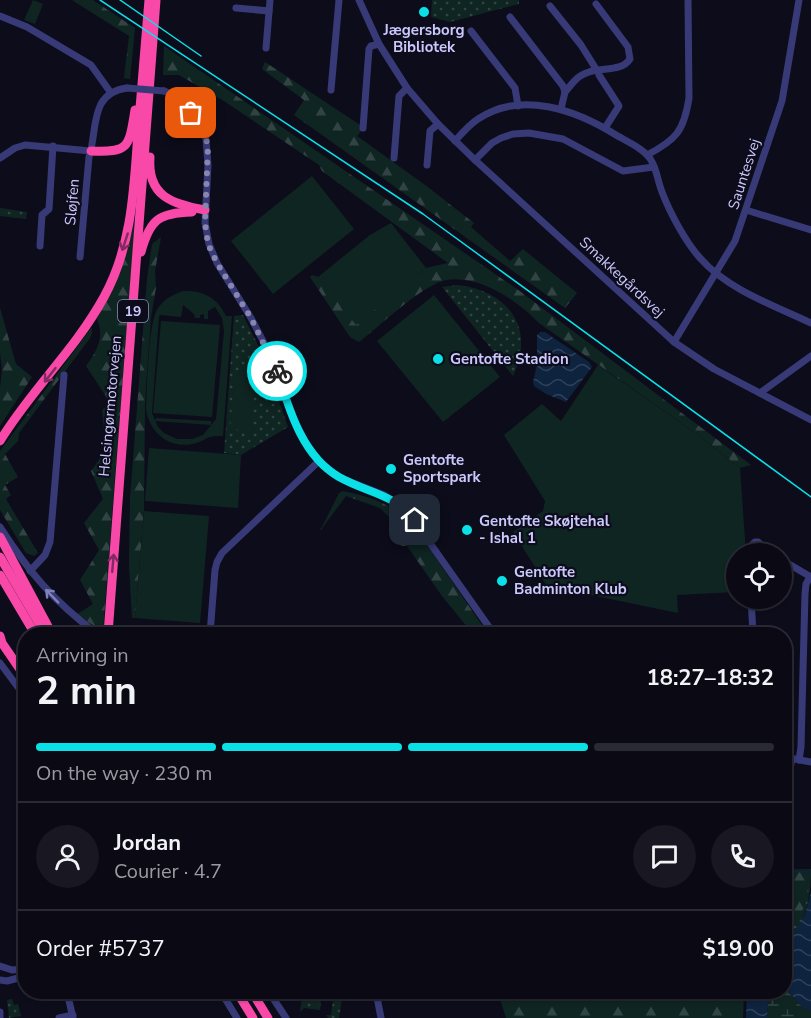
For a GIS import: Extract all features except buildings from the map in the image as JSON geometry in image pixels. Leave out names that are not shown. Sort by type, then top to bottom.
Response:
[{"type":"highway","name":"Helsingørmotorvejen","points":[[0,441],[86,328],[106,294],[119,261],[129,231],[134,195],[148,0]]},
{"type":"highway","name":"Helsingørmotorvejen","points":[[108,627],[156,0]]},
{"type":"highway","points":[[91,151],[117,151],[127,142],[131,134],[144,59]]},
{"type":"highway","points":[[149,94],[152,126],[149,164],[154,185],[169,201],[181,206],[205,210]]},
{"type":"highway","points":[[136,272],[145,240],[154,223],[168,214],[205,210]]},
{"type":"highway","points":[[0,537],[48,627]]},
{"type":"highway","points":[[0,557],[41,627]]},
{"type":"highway","points":[[0,575],[31,627]]},
{"type":"highway","points":[[0,634],[18,658]]},
{"type":"highway","points":[[0,634],[2,643],[18,666]]},
{"type":"highway","points":[[241,999],[253,1018]]},
{"type":"highway","points":[[256,999],[268,1018]]},
{"type":"street","points":[[266,48],[270,0]]},
{"type":"street","points":[[331,90],[339,0]]},
{"type":"street","name":"Smakkegårdsvej","points":[[359,0],[379,44],[407,88],[438,124],[475,160],[674,342],[714,369],[811,420]]},
{"type":"street","points":[[646,155],[668,144],[676,136],[687,112],[689,98],[688,0]]},
{"type":"street","name":"Sauntesvej","points":[[674,342],[735,241],[782,101],[799,0]]},
{"type":"street","points":[[561,109],[565,92],[581,75],[624,66],[630,58],[628,47],[596,4]]},
{"type":"street","points":[[550,6],[581,45],[619,106],[605,128]]},
{"type":"street","points":[[236,8],[269,11]]},
{"type":"street","points":[[0,16],[14,21],[91,65],[111,93],[127,88],[164,91],[183,104],[199,124],[206,139],[208,158],[206,234],[217,263],[251,318],[273,360],[293,419],[306,442],[319,461],[338,477],[384,495],[408,512],[489,627]]},
{"type":"street","points":[[510,17],[565,92]]},
{"type":"street","points":[[471,32],[514,88],[518,106]]},
{"type":"street","points":[[363,128],[369,49],[379,44]]},
{"type":"street","points":[[394,158],[399,96],[407,88]]},
{"type":"street","name":"Sløjfen","points":[[80,257],[91,151],[99,106],[111,93]]},
{"type":"street","points":[[455,141],[477,120],[489,113],[518,106],[544,106],[578,114],[605,128],[652,160],[666,202],[689,244],[700,259],[716,274],[755,297],[811,323]]},
{"type":"street","points":[[428,165],[430,131],[438,124]]},
{"type":"street","points":[[475,160],[492,143],[501,138],[530,133],[563,138],[623,171],[654,167]]},
{"type":"street","points":[[0,158],[15,148],[25,145],[91,151]]},
{"type":"street","points":[[40,246],[42,215],[49,209],[53,146]]},
{"type":"street","points":[[746,210],[811,230]]},
{"type":"street","points":[[759,393],[811,356]]},
{"type":"street","points":[[30,571],[45,555],[50,542],[64,375]]},
{"type":"street","points":[[211,627],[215,570],[222,553],[319,461]]},
{"type":"street","points":[[0,527],[30,571],[66,610],[87,627]]},
{"type":"street","points":[[792,566],[811,577],[806,584],[805,594],[801,747],[792,759],[811,762]]},
{"type":"street","points":[[752,609],[753,627]]},
{"type":"street","points":[[0,663],[18,687]]},
{"type":"street","points":[[0,966],[18,970]]},
{"type":"street","points":[[0,974],[18,972]]},
{"type":"street","points":[[0,989],[3,981],[18,978]]},
{"type":"street","points":[[59,1018],[73,1016],[69,999]]},
{"type":"street","points":[[225,999],[237,1018]]},
{"type":"street","points":[[274,999],[286,1018]]},
{"type":"street","points":[[377,999],[381,1018]]},
{"type":"street","points":[[0,1012],[0,1017]]},
{"type":"green space","points":[[33,0],[43,4],[35,24],[24,20]]},
{"type":"green space","points":[[72,0],[93,0],[135,28],[130,79],[124,78],[129,36]]},
{"type":"green space","points":[[432,0],[519,0],[519,4],[450,22],[431,17]]},
{"type":"green space","points":[[164,46],[517,289],[751,465],[740,468],[697,434],[539,323],[518,304],[505,295],[476,282],[446,280],[433,285],[404,304],[359,342],[350,337],[310,277],[312,275],[318,277],[356,324],[426,268],[448,263],[322,171],[319,165],[224,101],[179,75],[163,75]]},
{"type":"green space","points":[[265,62],[360,125],[361,131],[357,136],[474,223],[471,227],[510,261],[523,249],[577,293],[565,308],[294,115],[304,100],[262,69]]},
{"type":"green space","points":[[312,176],[354,229],[273,294],[231,241]]},
{"type":"green space","points":[[0,208],[27,212],[26,219],[0,216]]},
{"type":"green space","points":[[135,221],[103,627],[96,627],[76,615],[93,604],[80,580],[99,550],[84,523],[103,499],[91,471],[106,450],[102,410],[111,404],[86,366],[99,344],[100,332],[97,319],[126,252]]},
{"type":"green space","points":[[391,223],[426,268],[356,325],[318,277],[370,235]]},
{"type":"green space","points":[[161,237],[151,317],[145,401],[144,511],[135,618],[132,618],[129,565],[130,498],[147,279],[152,244]]},
{"type":"green space","points":[[458,285],[491,295],[513,315],[519,328],[521,342],[519,359],[513,376],[442,287]]},
{"type":"green space","points":[[183,291],[209,296],[219,304],[226,316],[232,316],[223,436],[213,436],[197,443],[183,445],[161,437],[151,424],[146,409],[148,358],[154,318],[162,303]],"holes":[[[183,305],[194,314],[195,318],[200,318],[200,315],[204,314],[204,319],[208,319],[208,311],[215,307],[222,318],[224,331],[216,419],[203,435],[192,439],[177,439],[164,433],[158,427],[152,413],[159,317],[160,315],[181,317]]]},
{"type":"green space","name":"Gentofte Stadion","points":[[434,295],[500,377],[443,422],[377,341]]},
{"type":"green space","points":[[0,308],[16,364],[32,377],[0,426],[2,370]]},
{"type":"green space","points":[[243,315],[263,355],[288,427],[241,455],[224,453],[234,316]]},
{"type":"green space","points":[[161,321],[220,325],[212,417],[153,413]]},
{"type":"green space","points":[[92,327],[90,338],[19,433],[18,441],[5,454],[18,477],[5,485],[11,495],[6,499],[38,553],[34,556],[26,553],[0,510],[0,451]]},
{"type":"green space","points":[[598,365],[697,434],[740,468],[745,543],[726,543],[726,593],[677,595],[678,613],[547,586],[513,532],[543,511],[545,501],[504,435],[542,404],[561,421]]},
{"type":"green space","points":[[235,370],[256,372],[251,431],[230,429]]},
{"type":"green space","points":[[156,418],[211,421],[211,425],[155,421]]},
{"type":"green space","points":[[149,448],[241,455],[238,508],[145,501]]},
{"type":"green space","points":[[343,491],[381,502],[398,512],[413,525],[483,627],[467,627],[407,546],[401,546],[394,539],[397,525],[380,508],[346,496],[320,531],[339,493]]},
{"type":"green space","points":[[144,511],[209,516],[200,623],[135,618]]},
{"type":"green space","points":[[811,869],[806,910],[792,938],[792,870]]},
{"type":"green space","points":[[811,869],[805,906],[792,925],[792,870]]},
{"type":"green space","points":[[792,996],[800,1005],[811,1011],[811,1018],[767,1018],[768,999],[792,999]]},
{"type":"green space","points":[[12,999],[14,1005],[18,1004],[21,1016],[9,1018],[7,1000]]},
{"type":"green space","points":[[302,999],[321,999],[320,1010],[304,1008],[300,1012]]},
{"type":"green space","points":[[333,999],[342,999],[339,1018],[328,1018],[326,1015],[331,1015]]},
{"type":"green space","points":[[500,999],[744,999],[743,1018],[506,1018]]},
{"type":"water","points":[[545,332],[589,362],[592,367],[566,402],[534,386],[537,335]]},
{"type":"water","points":[[811,892],[811,1011],[800,1005],[792,996],[792,938],[805,914]]},
{"type":"water","points":[[747,999],[768,999],[767,1018],[746,1018]]},
{"type":"waterway","points":[[792,871],[811,872]]},
{"type":"tram line","points":[[100,0],[423,214],[811,497]]},
{"type":"tram line","points":[[120,0],[201,56]]},
{"type":"way so far","points":[[191,113],[202,129],[208,145],[205,210],[208,244],[251,318],[277,371]]},
{"type":"place","name":"Jægersborg Bibliotek","points":[[424,12]]},
{"type":"place","name":"Gentofte Stadion","points":[[438,359]]},
{"type":"place","name":"Gentofte Sportspark","points":[[391,469]]},
{"type":"place","name":"Gentofte Skøjtehal - Ishal 1","points":[[467,530]]},
{"type":"place","name":"Gentofte Badminton Klub","points":[[502,581]]},
{"type":"route","points":[[277,371],[293,419],[319,461],[338,477],[393,500],[415,520]]}]
